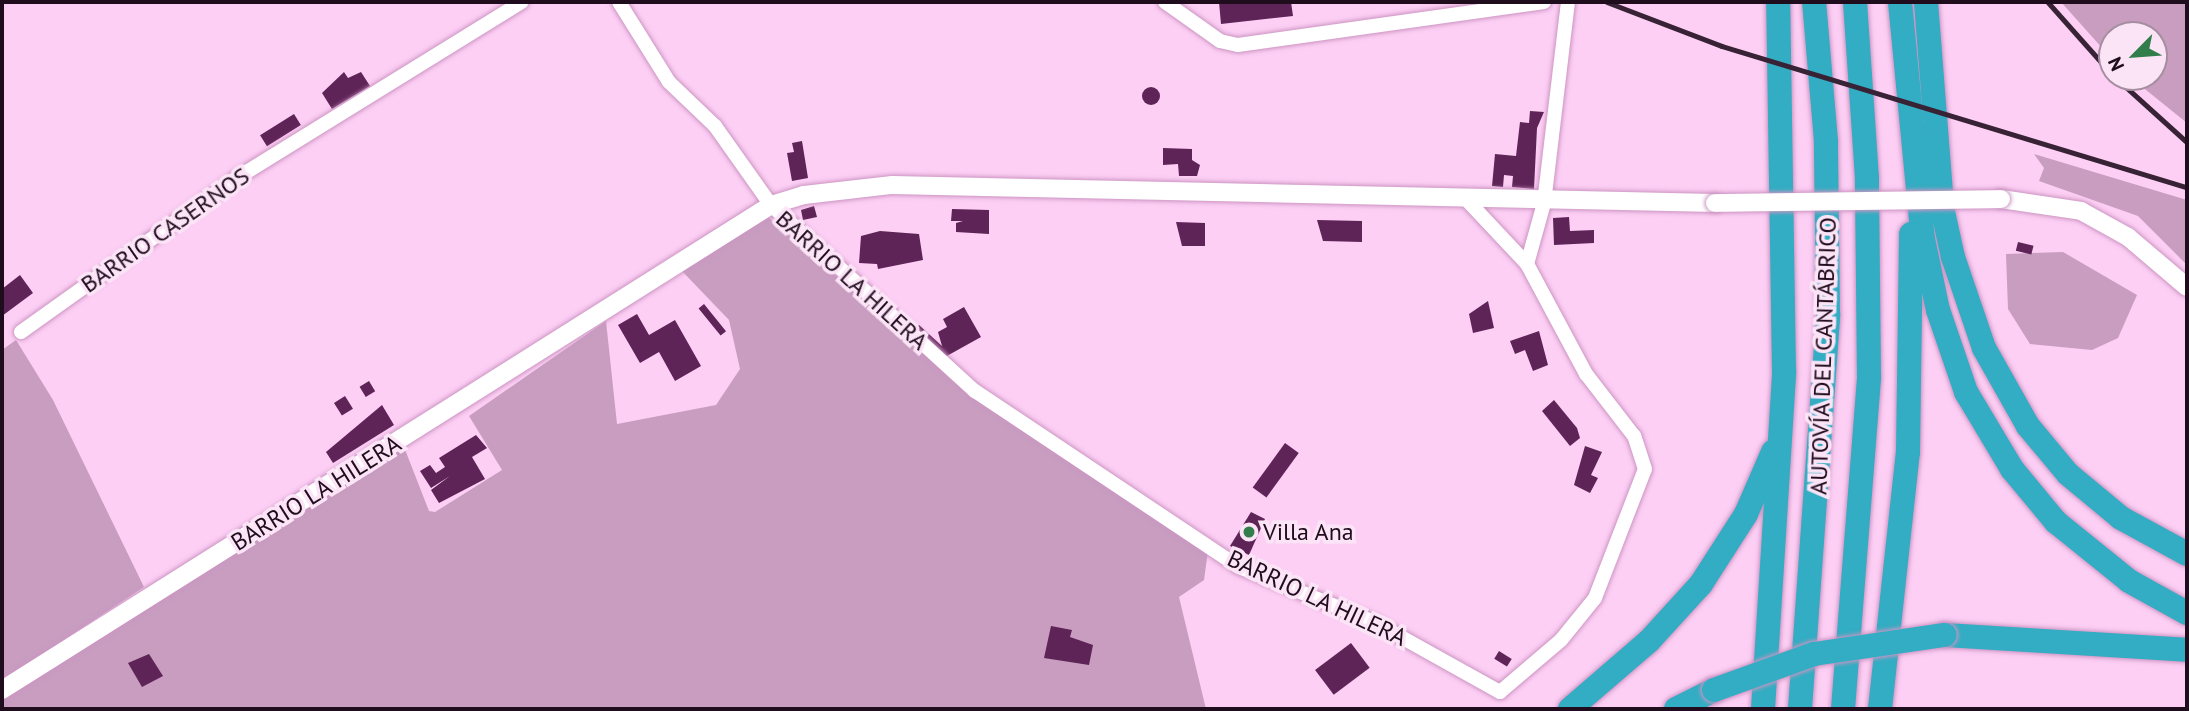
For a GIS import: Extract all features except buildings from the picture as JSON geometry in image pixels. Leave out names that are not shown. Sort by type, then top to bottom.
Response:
[{"type":"highway","points":[[1763,709],[1784,372],[1777,2]]},
{"type":"highway","name":"AUTOVÍA DEL CANTÁBRICO","points":[[1800,709],[1828,314],[1826,141],[1814,2]]},
{"type":"highway","name":"AUTOVÍA DEL CANTÁBRICO","points":[[1843,709],[1869,377],[1868,191],[1855,2]]},
{"type":"highway","points":[[1900,2],[1921,228],[1938,310],[1979,417],[2012,469],[2064,530],[2129,581],[2187,613]]},
{"type":"highway","points":[[1926,2],[1942,207],[1953,257],[1984,348],[2028,426],[2068,474],[2121,518],[2187,554]]},
{"type":"highway","points":[[1880,709],[1908,452],[1910,114]]},
{"type":"highway","points":[[1570,709],[1658,632],[1726,551],[1773,451],[1784,372]]},
{"type":"highway","points":[[1676,709],[1714,690],[1826,651],[1945,635],[2024,636],[2187,650]]},
{"type":"street","name":"BARRIO CASERNOS","points":[[21,332],[312,132],[522,2]]},
{"type":"street","name":"BARRIO LA HILERA","points":[[619,2],[669,82],[715,127],[771,205],[975,391],[1238,567],[1376,623],[1500,692],[1561,640],[1595,598],[1645,469],[1634,436],[1586,374],[1527,264],[1466,199]]},
{"type":"street","points":[[1165,2],[1220,41],[1238,45],[1544,2]]},
{"type":"street","points":[[1527,264],[1544,203],[1568,2]]},
{"type":"street","name":"BARRIO LA HILERA","points":[[2,690],[771,205],[828,191],[892,185],[1544,203],[2001,199],[2081,211],[2128,237],[2187,287]]},
{"type":"shaded area","points":[[2061,2],[2187,2],[2187,123],[2147,91],[2168,91],[2168,21],[2098,21],[2098,43]]},
{"type":"shaded area","points":[[2034,154],[2187,200],[2187,265],[2138,216],[2039,181],[2044,168]]},
{"type":"shaded area","points":[[767,216],[967,389],[1208,551],[1204,580],[1179,597],[1206,709],[2,709],[2,700],[404,447],[429,511],[435,512],[502,470],[469,416],[606,321],[617,424],[716,405],[740,369],[729,320],[681,270]]},
{"type":"shaded area","points":[[2063,252],[2137,295],[2118,338],[2092,350],[2030,344],[2008,309],[2006,254]]},
{"type":"shaded area","points":[[16,340],[53,400],[144,587],[2,681],[2,350]]},
{"type":"railway","points":[[1607,2],[1722,46],[2187,187]]},
{"type":"railway","points":[[2048,2],[2098,58]]},
{"type":"railway","points":[[2131,91],[2187,142]]},
{"type":"place","name":"Villa Ana","points":[[1249,532]]}]
